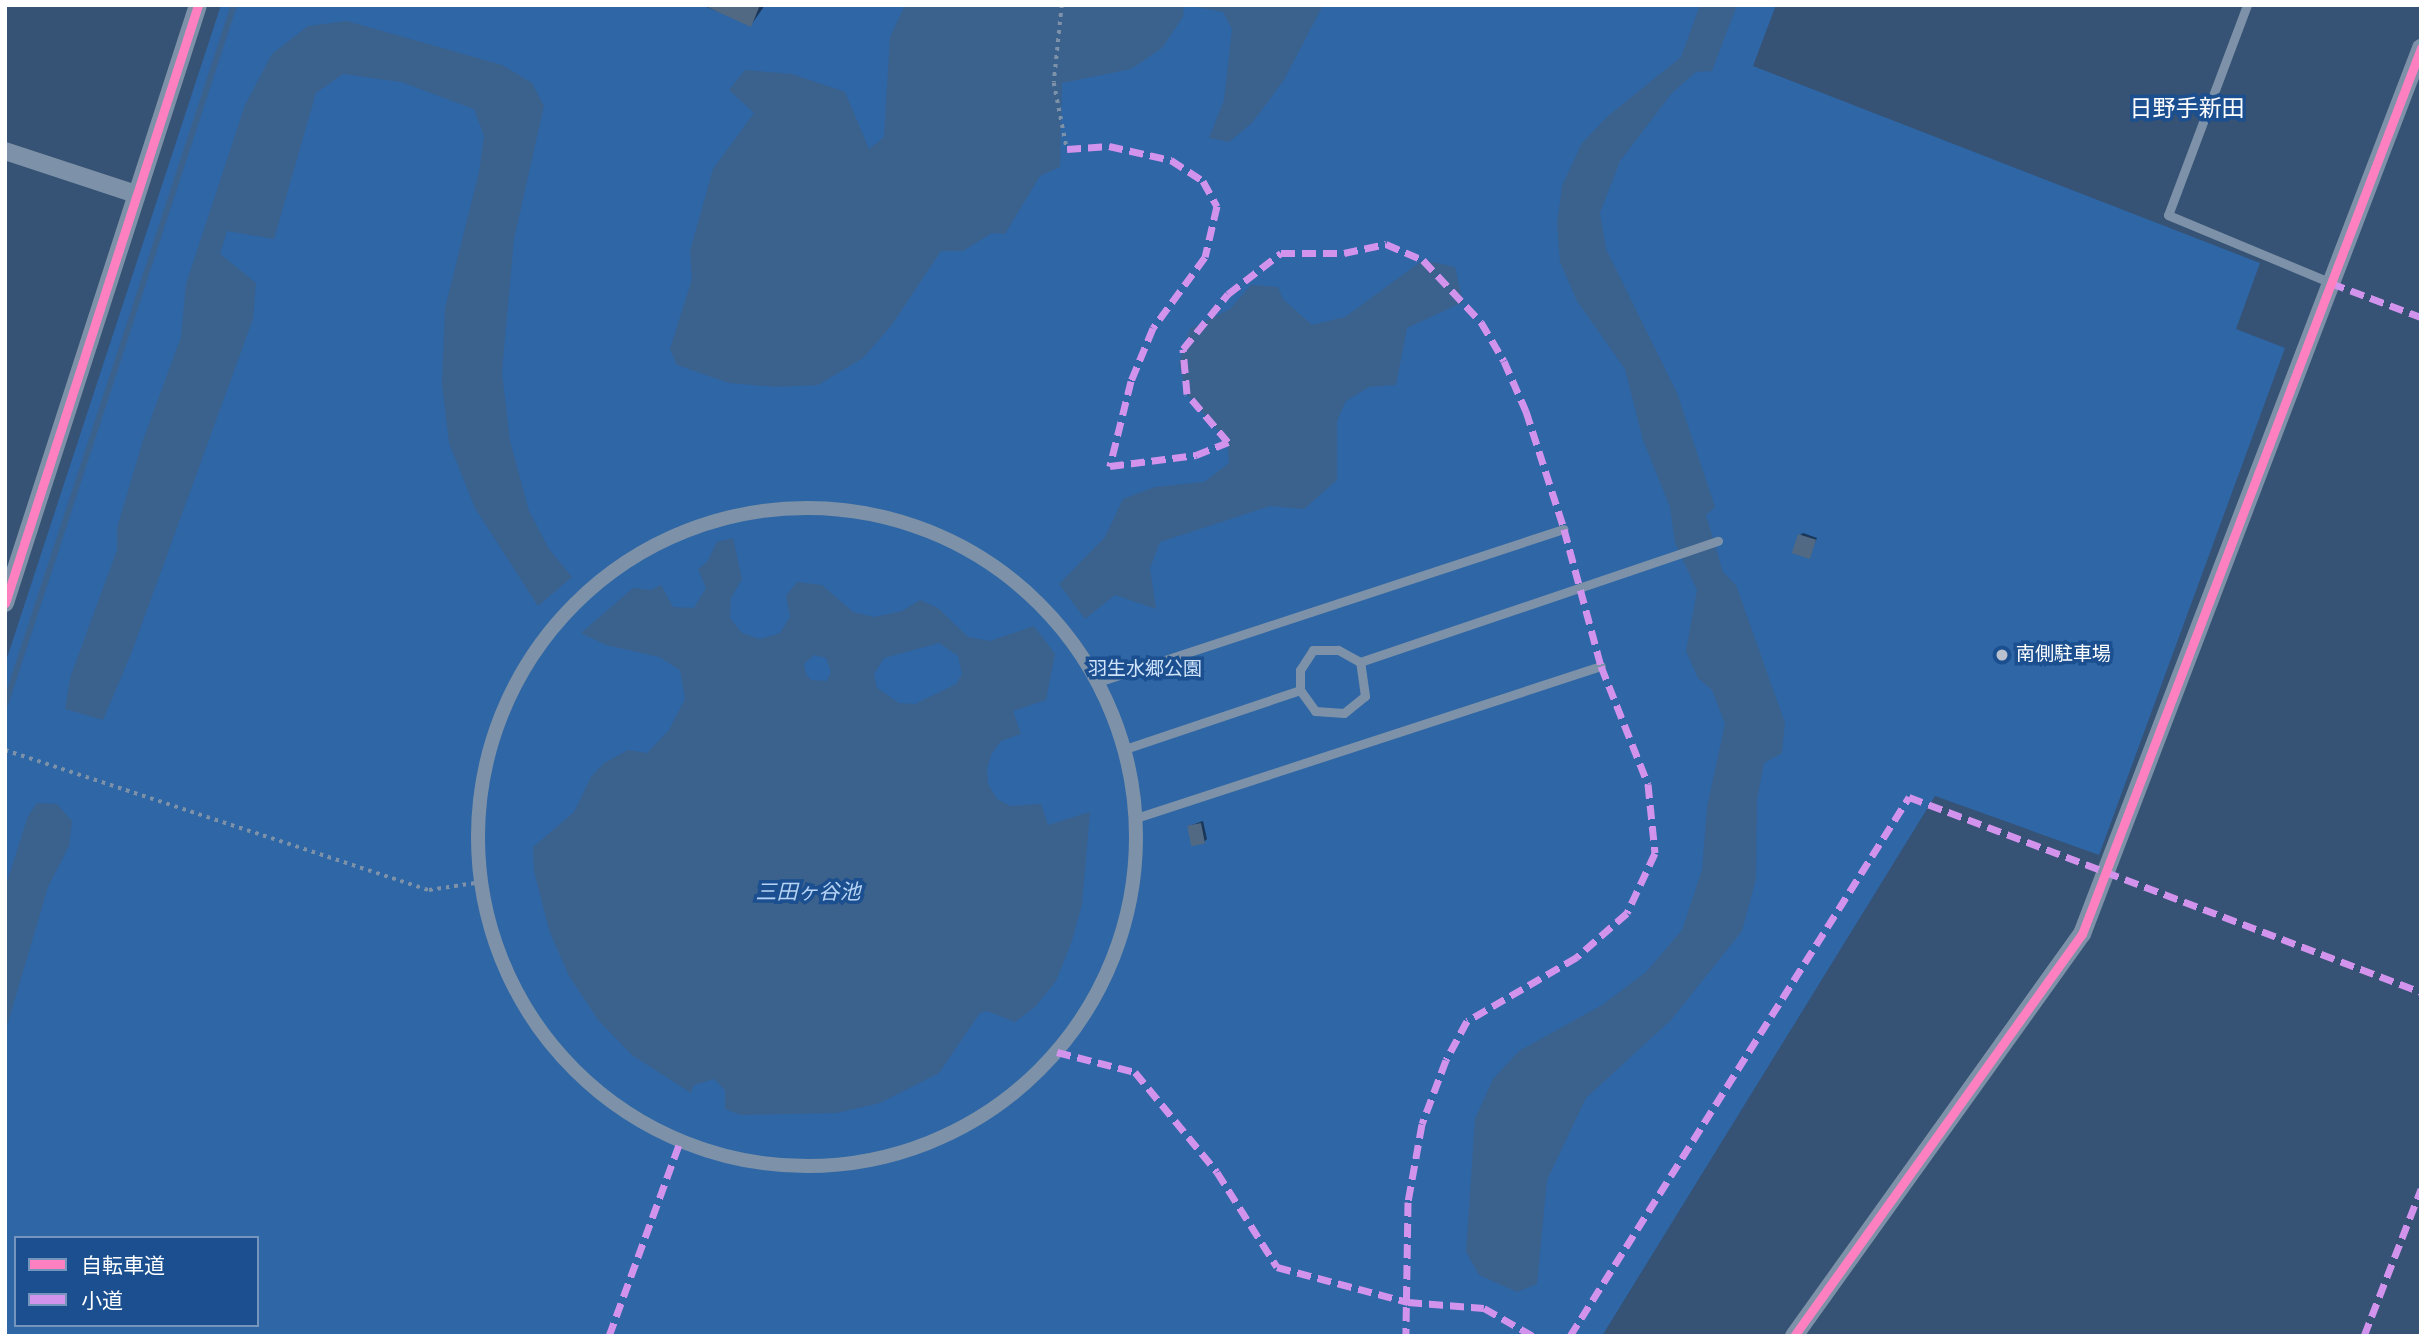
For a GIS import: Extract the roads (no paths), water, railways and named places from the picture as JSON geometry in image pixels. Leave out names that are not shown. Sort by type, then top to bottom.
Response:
[{"type":"street","points":[[5,603],[198,5]]},
{"type":"street","points":[[1794,1336],[2082,934],[2421,48]]},
{"type":"street","points":[[5,151],[136,194]]},
{"type":"street","points":[[807,507],[858,510],[919,527],[998,568],[1037,600],[1071,639],[1098,682],[1125,750],[1136,818],[1135,869],[1122,931],[1087,1011],[1057,1052],[989,1113],[948,1136],[905,1153],[838,1166],[769,1166],[724,1157],[680,1142],[606,1100],[546,1039],[523,1003],[500,955],[481,883],[478,831],[483,780],[496,731],[516,684],[543,640],[576,602],[615,569],[659,542],[706,523],[756,511],[807,507]]},
{"type":"lane","points":[[2247,5],[2168,215],[2331,283]]},
{"type":"lane","points":[[1098,682],[1564,528]]},
{"type":"lane","points":[[1360,662],[1365,696],[1344,713],[1315,711],[1300,690],[1300,670],[1313,650],[1338,650],[1360,662],[1718,541]]},
{"type":"lane","points":[[1136,818],[1601,666]]},
{"type":"lane","points":[[1125,750],[1300,690]]},
{"type":"water","points":[[905,5],[1184,5],[1183,17],[1162,48],[1131,69],[1062,83],[1060,167],[1040,176],[1005,234],[992,233],[963,251],[941,251],[891,326],[863,358],[818,385],[775,387],[729,383],[677,365],[670,349],[692,279],[690,251],[713,169],[754,113],[729,90],[745,70],[792,74],[845,92],[869,149],[884,137],[890,37]]},
{"type":"water","points":[[1185,5],[1323,5],[1284,80],[1252,123],[1229,142],[1209,138],[1224,100],[1232,29],[1223,12]]},
{"type":"water","points":[[1700,5],[1737,5],[1712,71],[1696,72],[1672,93],[1620,161],[1600,213],[1606,249],[1677,393],[1715,507],[1706,515],[1723,572],[1736,585],[1785,723],[1782,753],[1764,763],[1757,800],[1756,879],[1742,931],[1671,1020],[1586,1098],[1547,1180],[1537,1284],[1517,1292],[1479,1275],[1466,1252],[1475,1119],[1493,1079],[1519,1051],[1602,1005],[1646,972],[1682,930],[1702,870],[1707,807],[1725,724],[1712,690],[1698,678],[1686,651],[1697,590],[1675,543],[1670,507],[1643,440],[1625,369],[1577,301],[1560,262],[1557,224],[1562,186],[1582,143],[1608,116],[1681,57]]},
{"type":"water","points":[[347,21],[502,65],[532,83],[544,106],[514,239],[502,372],[510,441],[529,511],[549,549],[572,577],[538,606],[475,508],[449,443],[442,384],[445,308],[479,172],[484,136],[474,109],[401,82],[343,74],[316,93],[274,239],[227,231],[220,254],[256,283],[253,319],[131,654],[103,720],[65,709],[70,678],[117,550],[117,528],[143,440],[181,337],[186,284],[245,105],[272,54],[308,26]]},
{"type":"water","points":[[1423,260],[1455,267],[1463,302],[1407,328],[1396,385],[1369,387],[1346,401],[1337,421],[1337,480],[1304,509],[1270,506],[1160,542],[1150,568],[1156,609],[1115,595],[1085,619],[1059,584],[1105,537],[1123,499],[1155,487],[1204,482],[1229,463],[1228,442],[1187,394],[1179,363],[1190,329],[1230,309],[1251,285],[1278,287],[1283,299],[1312,325],[1345,317]]},
{"type":"water","name":"三田ヶ谷池","points":[[733,538],[742,579],[731,598],[730,618],[742,633],[760,639],[780,633],[790,617],[786,596],[797,582],[822,585],[853,612],[874,617],[902,611],[920,600],[938,608],[968,637],[990,641],[1034,626],[1055,654],[1046,700],[1013,711],[1021,734],[1001,741],[992,753],[987,768],[988,784],[997,799],[1010,806],[1041,804],[1048,825],[1090,812],[1082,904],[1072,941],[1056,981],[1035,1007],[1015,1022],[987,1011],[980,1013],[939,1073],[880,1103],[837,1113],[741,1115],[725,1109],[725,1090],[714,1079],[694,1085],[691,1093],[632,1055],[599,1021],[569,976],[549,930],[534,871],[533,847],[574,812],[591,777],[604,763],[628,750],[647,753],[669,730],[685,699],[680,670],[659,657],[606,645],[581,633],[633,588],[651,590],[661,585],[673,607],[694,608],[706,588],[698,569],[707,562],[717,542]],"holes":[[[939,643],[958,656],[962,674],[956,684],[915,704],[899,703],[877,688],[874,674],[884,658]],[[814,655],[826,658],[831,672],[827,681],[811,680],[806,674],[804,664]]]},
{"type":"water","points":[[37,803],[57,804],[72,821],[69,846],[48,887],[5,1033],[5,888],[28,816]]},
{"type":"waterway","points":[[5,705],[234,5]]},
{"type":"place","name":"南側駐車場","points":[[2002,655]]},
{"type":"district","name":"日野手新田","points":[[2187,109]]},
{"type":"park label","name":"羽生水郷公園","points":[[1145,670]]}]
